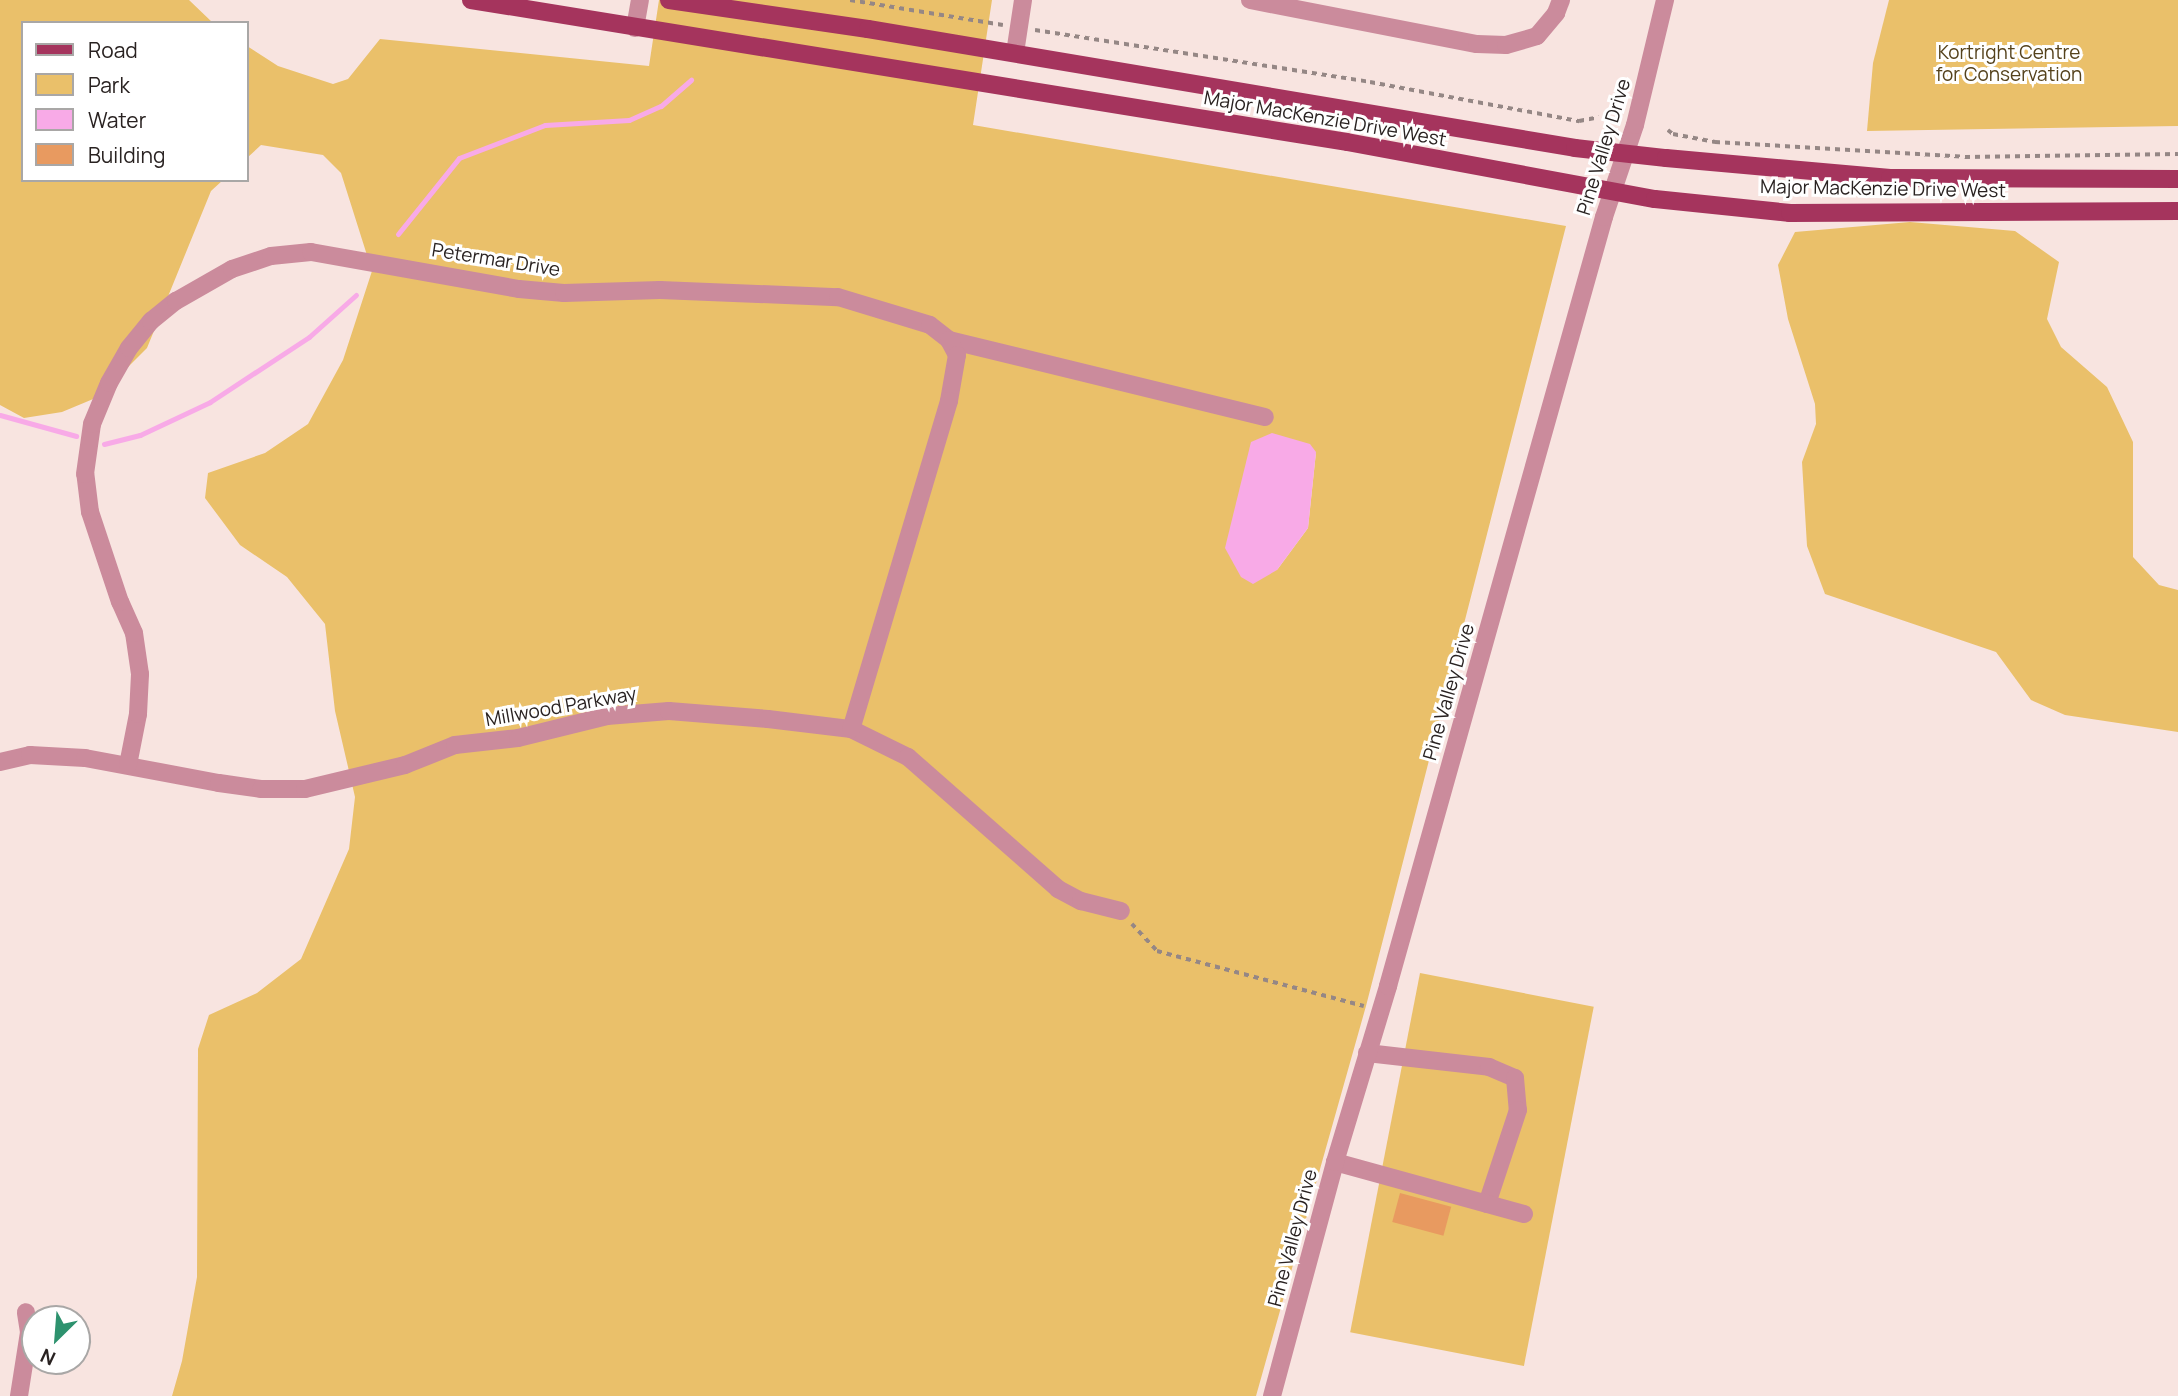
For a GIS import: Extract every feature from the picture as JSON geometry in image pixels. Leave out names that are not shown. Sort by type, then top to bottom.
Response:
[{"type":"main road","name":"Major MacKenzie Drive West","points":[[471,0],[1348,142],[1611,192],[1790,213],[2178,211]]},
{"type":"main road","name":"Major MacKenzie Drive West","points":[[669,0],[1015,53],[1623,153],[1727,165],[1890,178],[2178,179]]},
{"type":"street","points":[[635,28],[640,0]]},
{"type":"street","points":[[1015,53],[1023,0]]},
{"type":"street","points":[[1250,0],[1477,44],[1506,45],[1537,36],[1556,13],[1561,0]]},
{"type":"street","name":"Pine Valley Drive","points":[[1272,1396],[1335,1163],[1611,192],[1635,125],[1665,0]]},
{"type":"street","name":"Petermar Drive","points":[[128,765],[138,714],[141,674],[134,633],[120,602],[90,512],[85,474],[92,424],[109,383],[129,348],[151,321],[201,284],[271,256],[311,252],[519,289],[564,293],[672,290],[838,297],[930,325],[950,340],[1265,417]]},
{"type":"street","points":[[851,729],[949,401],[957,355],[950,340]]},
{"type":"street","name":"Millwood Parkway","points":[[0,762],[30,755],[128,765],[233,785],[305,789],[405,765],[455,745],[518,737],[607,716],[669,711],[851,729],[908,757],[1058,889],[1082,901],[1121,911]]},
{"type":"street","points":[[1367,1053],[1489,1067],[1515,1078],[1518,1110],[1488,1204]]},
{"type":"street","points":[[1335,1163],[1524,1214]]},
{"type":"street","points":[[19,1396],[22,1375]]},
{"type":"path","points":[[850,0],[1370,82],[1579,121],[1599,117]]},
{"type":"path","points":[[1668,130],[1673,134],[1715,142],[1965,157],[2178,154]]},
{"type":"path","points":[[1121,911],[1157,951],[1380,1010]]},
{"type":"green space","points":[[0,0],[189,0],[211,21],[21,21],[21,182],[221,182],[211,191],[147,348],[98,397],[62,412],[24,418],[0,405]]},
{"type":"green space","points":[[659,0],[992,0],[973,125],[1566,226],[1366,1006],[1256,1396],[172,1396],[182,1361],[197,1277],[198,1049],[209,1015],[257,993],[301,959],[349,849],[355,797],[335,711],[325,624],[287,577],[240,545],[205,498],[208,473],[265,453],[308,424],[343,360],[372,271],[341,173],[323,155],[261,145],[248,157],[248,47],[278,66],[333,84],[348,79],[380,39],[649,66]],"holes":[[[1316,452],[1308,528],[1277,570]]]},
{"type":"green space","name":"Kortright Centre for Conservation","points":[[1889,0],[2178,0],[2178,126],[1867,131],[1873,63]]},
{"type":"green space","points":[[1910,222],[2015,231],[2059,262],[2047,319],[2061,347],[2107,387],[2133,442],[2133,557],[2159,585],[2178,590],[2178,732],[2065,715],[2031,700],[1996,652],[1825,594],[1807,546],[1802,462],[1816,424],[1815,404],[1788,319],[1778,265],[1795,232]]},
{"type":"green space","points":[[1420,973],[1594,1007],[1524,1366],[1350,1332]]},
{"type":"water","points":[[1272,433],[1310,444],[1316,452],[1308,528],[1277,570],[1253,584],[1241,577],[1225,548],[1251,442]]},
{"type":"building","points":[[1400,1193],[1451,1207],[1443,1236],[1392,1222]]},
{"type":"waterway","points":[[398,234],[459,158],[545,125],[629,120],[661,106],[691,80]]},
{"type":"waterway","points":[[104,444],[140,435],[210,402],[309,337],[356,295]]},
{"type":"waterway","points":[[0,415],[76,436]]}]
